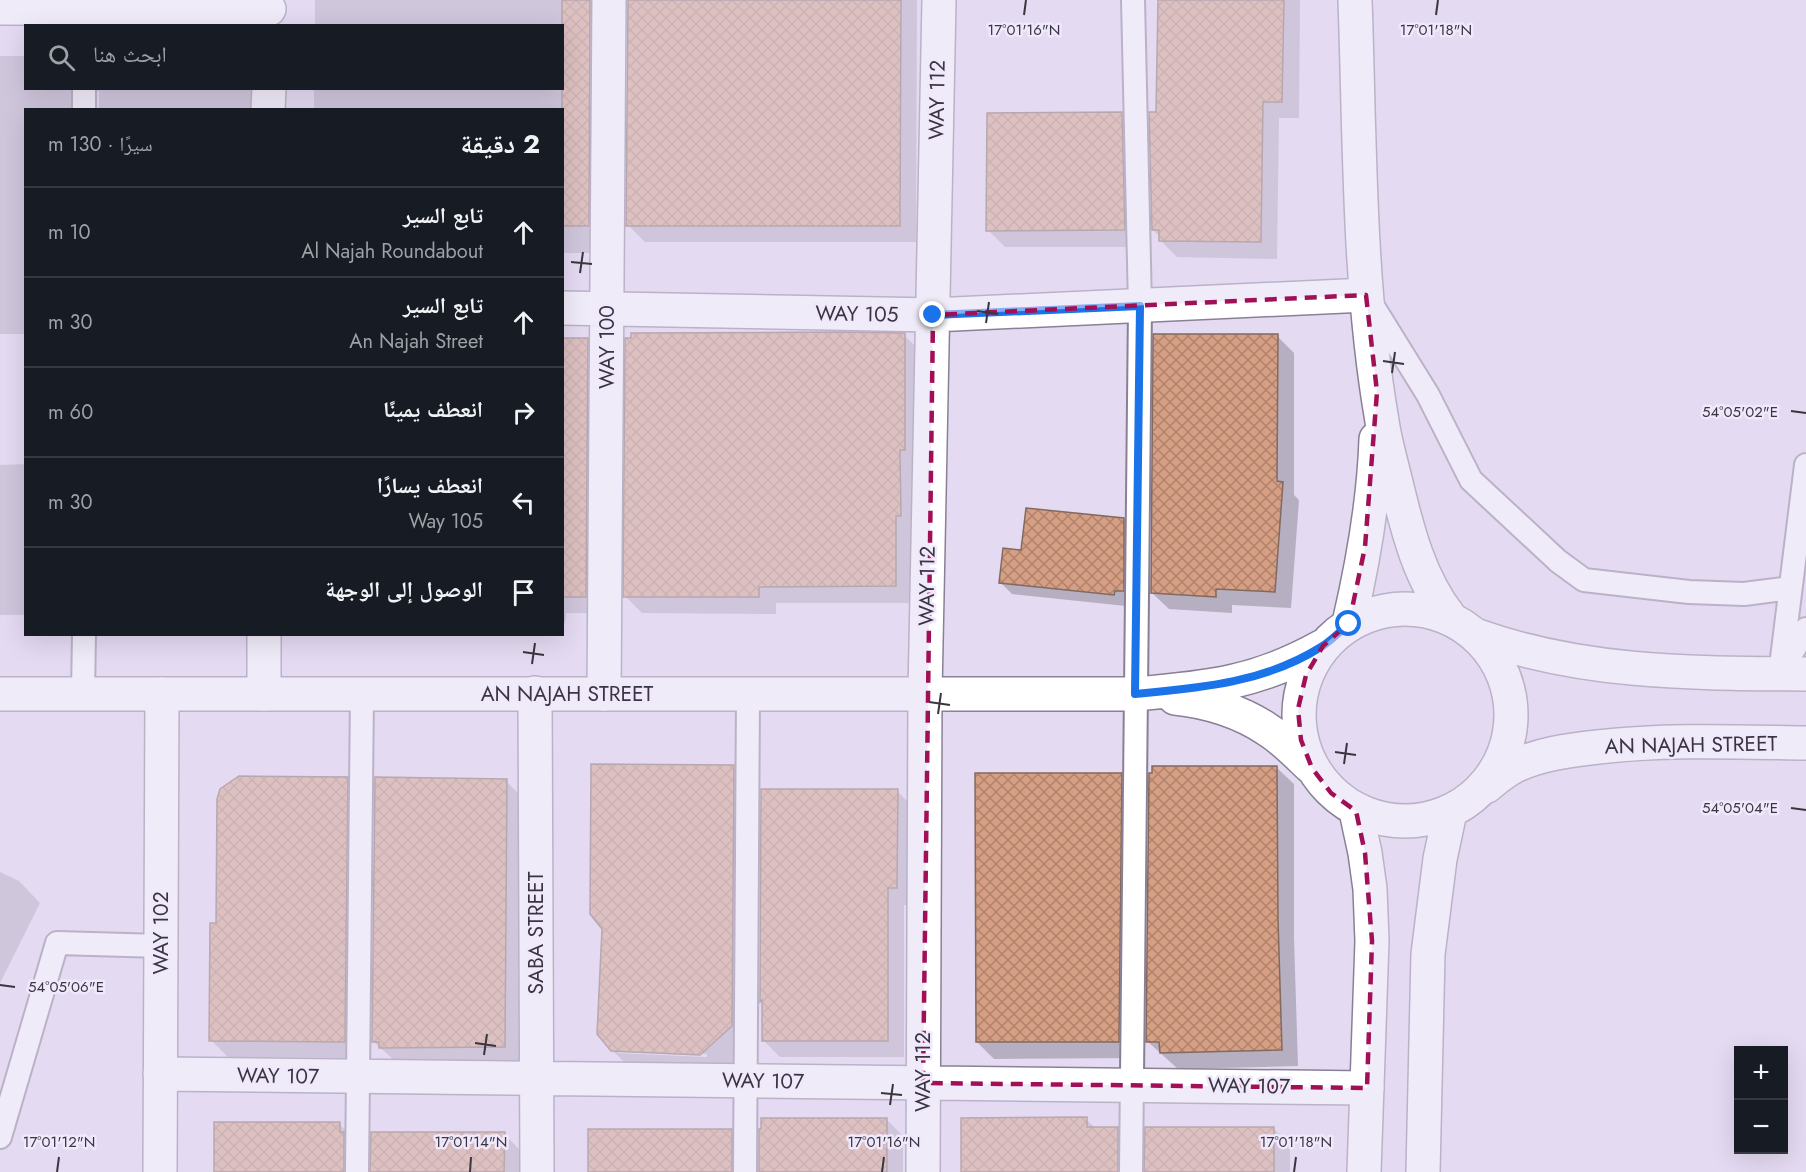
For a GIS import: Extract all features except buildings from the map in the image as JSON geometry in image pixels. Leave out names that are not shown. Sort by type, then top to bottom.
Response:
[{"type":"street","name":"WAY 100","points":[[604,694],[609,0]]},
{"type":"street","name":"WAY 112","points":[[923,1172],[925,693],[939,0]]},
{"type":"street","points":[[1355,0],[1366,295],[1377,392],[1382,423],[1410,536],[1426,581],[1436,601],[1449,616],[1478,636],[1528,653],[1610,666],[1682,672],[1793,674]]},
{"type":"street","points":[[0,8],[269,12]]},
{"type":"street","points":[[268,90],[268,108]]},
{"type":"street","name":"WAY 105","points":[[564,308],[933,315],[1366,295]]},
{"type":"street","points":[[1349,624],[1360,580],[1370,513],[1377,392]]},
{"type":"street","points":[[1449,616],[1415,607],[1380,610],[1349,624],[1323,646],[1306,675],[1298,709],[1301,740],[1312,768],[1331,793],[1356,811],[1387,821],[1419,821],[1450,812],[1479,793],[1499,765],[1511,731],[1511,696],[1499,663],[1478,636]]},
{"type":"street","points":[[264,636],[264,694]]},
{"type":"street","name":"AN NAJAH STREET","points":[[0,694],[1135,694],[1208,687],[1250,678],[1302,658],[1323,646]]},
{"type":"street","name":"SABA STREET","points":[[535,693],[537,1172]]},
{"type":"street","name":"WAY 102","points":[[160,1172],[162,694]]},
{"type":"street","name":"AN NAJAH STREET","points":[[1135,694],[1211,705],[1242,716],[1268,729],[1312,768]]},
{"type":"street","name":"AN NAJAH STREET","points":[[1479,793],[1514,766],[1586,748],[1619,744],[1692,741],[1806,743]]},
{"type":"street","points":[[1356,811],[1370,889],[1372,941],[1364,1172]]},
{"type":"street","points":[[1423,1172],[1428,954],[1438,869],[1450,812]]},
{"type":"street","name":"WAY 107","points":[[160,1074],[1367,1088]]},
{"type":"lane","points":[[1131,1172],[1140,306],[1133,0]]},
{"type":"lane","points":[[84,90],[84,108]]},
{"type":"lane","points":[[1366,295],[1428,395],[1471,480],[1558,561],[1584,580],[1689,592],[1744,594],[1791,588]]},
{"type":"lane","points":[[1793,674],[1791,588],[1806,465]]},
{"type":"lane","points":[[1793,674],[1806,629]]},
{"type":"lane","points":[[83,694],[84,636]]},
{"type":"lane","points":[[357,1172],[363,694]]},
{"type":"lane","points":[[745,1172],[748,694]]},
{"type":"lane","points":[[0,1137],[57,943],[161,946]]},
{"type":"highlighted area","points":[[1366,295],[1377,392],[1365,547],[1349,623],[1323,646],[1306,675],[1298,709],[1301,740],[1312,768],[1331,793],[1356,811],[1365,853],[1372,941],[1367,1088],[923,1083],[933,315]]},
{"type":"route","points":[[933,315],[1140,306],[1135,694],[1208,687],[1250,678],[1302,658],[1323,646],[1349,624]]}]
